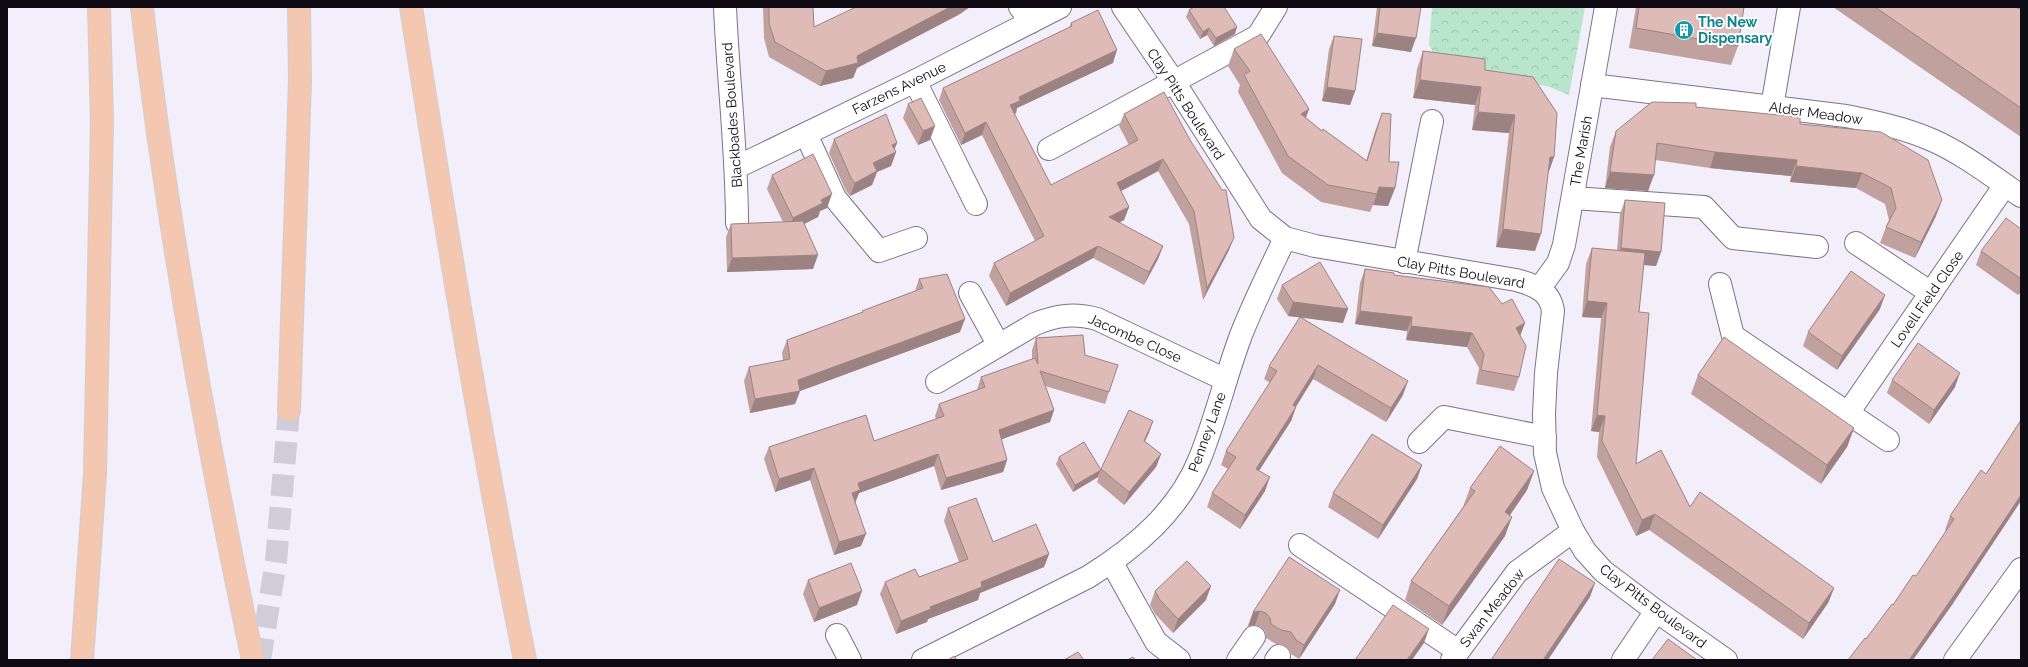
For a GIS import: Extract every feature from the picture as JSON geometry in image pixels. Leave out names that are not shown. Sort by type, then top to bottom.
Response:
[{"type":"highway","points":[[82,660],[95,474],[102,121],[99,7]]},
{"type":"highway","points":[[142,7],[176,256],[193,356],[253,660]]},
{"type":"highway","points":[[289,410],[300,80],[299,7]]},
{"type":"highway","points":[[411,7],[451,262],[496,519],[525,660]]},
{"type":"street","name":"Blackbades Boulevard","points":[[725,7],[727,51],[737,167],[737,223]]},
{"type":"street","name":"Farzens Avenue","points":[[737,167],[915,81],[1025,14],[1060,7]]},
{"type":"street","name":"Clay Pitts Boulevard","points":[[1123,7],[1174,82],[1255,212],[1268,226],[1285,238],[1315,246],[1516,280],[1540,289],[1549,299],[1552,311],[1546,372],[1545,453],[1553,488],[1573,531],[1585,551],[1603,571],[1656,611],[1726,660]]},
{"type":"street","points":[[1049,149],[1258,36],[1276,7]]},
{"type":"street","name":"The Marish","points":[[1540,289],[1558,263],[1564,245],[1606,7]]},
{"type":"street","points":[[1772,107],[1789,7]]},
{"type":"street","points":[[915,81],[976,204]]},
{"type":"street","name":"Alder Meadow","points":[[1592,85],[1846,116],[1908,131],[1944,147],[2013,191]]},
{"type":"street","points":[[1404,262],[1432,121]]},
{"type":"street","points":[[806,134],[835,198],[879,251],[916,238]]},
{"type":"street","name":"Lovell Field Close","points":[[1848,412],[1931,293],[2013,191]]},
{"type":"street","points":[[1572,198],[1704,206],[1733,238],[1817,247]]},
{"type":"street","name":"Penney Lane","points":[[923,660],[1088,577],[1112,563],[1151,531],[1184,490],[1200,459],[1241,334],[1285,238]]},
{"type":"street","points":[[1856,243],[1931,293]]},
{"type":"street","points":[[1720,284],[1733,336],[1888,440]]},
{"type":"street","points":[[970,292],[998,344]]},
{"type":"street","name":"Jacombe Close","points":[[937,382],[998,344],[1035,324],[1051,317],[1076,314],[1098,319],[1226,380]]},
{"type":"street","points":[[1419,442],[1444,417],[1545,437]]},
{"type":"street","name":"Swan Meadow","points":[[1455,656],[1517,572],[1573,531]]},
{"type":"street","points":[[1300,545],[1455,656]]},
{"type":"street","points":[[1112,563],[1156,642],[1178,660]]},
{"type":"street","points":[[1955,660],[2021,568]]},
{"type":"street","points":[[1623,660],[1656,611]]},
{"type":"street","points":[[837,635],[850,660]]},
{"type":"street","points":[[1238,660],[1254,637]]},
{"type":"green space","points":[[1432,7],[1585,7],[1569,95],[1550,87],[1439,63],[1429,45]]},
{"type":"building","points":[[769,7],[813,7],[814,27],[856,7],[950,7],[857,56],[858,63],[826,71],[775,42],[769,23]]},
{"type":"building","points":[[1194,7],[1224,7],[1237,27],[1216,38],[1209,28],[1203,32],[1189,10]]},
{"type":"building","points":[[1380,7],[1421,7],[1416,38],[1377,33]]},
{"type":"building","points":[[1639,7],[1744,7],[1738,46],[1636,28]]},
{"type":"building","points":[[1875,7],[2016,7],[2021,10],[2021,108]]},
{"type":"building","points":[[1098,10],[1117,50],[1019,97],[1020,101],[1010,105],[1051,185],[1138,140],[1124,114],[1164,92],[1190,140],[1222,190],[1226,190],[1234,238],[1207,288],[1194,211],[1163,159],[1117,183],[1129,207],[1109,217],[1163,246],[1149,272],[1098,246],[1010,293],[994,263],[1044,236],[986,122],[965,133],[943,88],[1072,26],[1071,23]]},
{"type":"building","points":[[1261,34],[1309,109],[1301,114],[1322,131],[1323,129],[1367,161],[1382,113],[1391,114],[1389,162],[1399,162],[1395,188],[1379,187],[1377,194],[1328,185],[1288,156],[1244,75],[1250,71],[1234,49]]},
{"type":"building","points":[[1334,36],[1362,39],[1355,91],[1327,87]]},
{"type":"building","points":[[1423,51],[1485,59],[1485,70],[1533,77],[1557,113],[1554,157],[1550,157],[1541,234],[1503,229],[1515,115],[1478,112],[1481,87],[1420,80]]},
{"type":"building","points":[[921,98],[935,126],[923,131],[908,104]]},
{"type":"building","points":[[1652,102],[1696,103],[1696,107],[1800,117],[1800,124],[1881,132],[1928,160],[1942,200],[1921,242],[1886,227],[1896,208],[1891,188],[1862,173],[1796,166],[1797,160],[1715,152],[1657,143],[1654,175],[1610,172],[1616,131]]},
{"type":"building","points":[[886,114],[897,143],[892,145],[896,152],[873,163],[877,171],[855,183],[851,178],[834,139]]},
{"type":"building","points":[[813,154],[832,194],[821,200],[823,203],[793,218],[772,175]]},
{"type":"building","points":[[1625,200],[1665,203],[1661,252],[1621,248]]},
{"type":"building","points":[[2006,218],[2021,229],[2021,279],[1981,251]]},
{"type":"building","points":[[803,221],[818,255],[732,258],[731,224]]},
{"type":"building","points":[[1592,248],[1645,253],[1639,312],[1649,313],[1636,464],[1661,450],[1690,507],[1700,492],[1834,588],[1809,623],[1655,514],[1642,520],[1602,441],[1605,416],[1597,415],[1607,303],[1587,301]]},
{"type":"building","points":[[1320,262],[1348,309],[1293,302],[1282,285]]},
{"type":"building","points":[[1365,269],[1394,273],[1394,275],[1489,287],[1502,304],[1512,299],[1525,323],[1516,328],[1526,346],[1519,377],[1481,370],[1484,354],[1472,333],[1411,326],[1412,317],[1360,311]]},
{"type":"building","points":[[1851,271],[1885,295],[1842,356],[1808,332]]},
{"type":"building","points":[[947,274],[965,319],[798,380],[800,391],[755,399],[749,367],[790,359],[787,340],[923,288],[919,279]]},
{"type":"building","points":[[1300,317],[1408,381],[1391,408],[1318,365],[1293,405],[1296,407],[1256,469],[1270,477],[1245,515],[1212,493],[1236,457],[1226,451],[1277,371],[1269,366]]},
{"type":"building","points":[[1083,335],[1085,355],[1118,365],[1109,392],[1040,371],[1054,410],[999,430],[1007,460],[946,478],[938,454],[858,483],[860,490],[852,493],[866,534],[839,542],[814,468],[779,479],[769,447],[866,415],[874,441],[944,416],[939,404],[985,387],[981,377],[1035,358],[1038,364],[1036,338]]},
{"type":"building","points":[[1724,337],[1854,428],[1827,465],[1698,375]]},
{"type":"building","points":[[1918,343],[1960,373],[1934,410],[1892,380]]},
{"type":"building","points":[[1129,410],[1153,421],[1144,441],[1161,454],[1129,492],[1101,469]]},
{"type":"building","points":[[2021,420],[2021,495],[1909,660],[1848,660],[1892,604],[1893,605],[1913,575],[1916,576],[1954,519],[1950,516],[1981,470],[1986,474]]},
{"type":"building","points":[[1372,434],[1422,465],[1383,525],[1333,493]]},
{"type":"building","points":[[1084,442],[1101,470],[1075,485],[1059,457]]},
{"type":"building","points":[[1500,446],[1534,471],[1505,512],[1512,517],[1449,606],[1411,581],[1475,491],[1470,488]]},
{"type":"building","points":[[976,498],[993,542],[1036,524],[1049,554],[981,582],[982,587],[930,607],[931,609],[901,621],[885,582],[915,569],[919,577],[968,559],[948,508]]},
{"type":"building","points":[[1289,557],[1340,590],[1304,645],[1296,640],[1291,632],[1281,630],[1271,624],[1270,618],[1266,613],[1260,611],[1253,612]]},
{"type":"building","points":[[1559,559],[1595,583],[1543,660],[1491,660]]},
{"type":"building","points":[[1187,561],[1211,586],[1178,619],[1160,600],[1155,591]]},
{"type":"building","points":[[851,563],[862,591],[819,608],[808,580]]},
{"type":"building","points":[[1393,605],[1429,629],[1407,660],[1355,660]]},
{"type":"building","points":[[1668,639],[1697,660],[1652,660]]},
{"type":"building","points":[[1078,652],[1084,660],[1064,660]]},
{"type":"building","points":[[954,656],[957,660],[948,660]]},
{"type":"building","points":[[1133,657],[1135,660],[1127,660]]},
{"type":"tunnel","points":[[260,660],[276,561],[289,410]]},
{"type":"place","name":"The New Dispensary","points":[[1684,30]]}]
